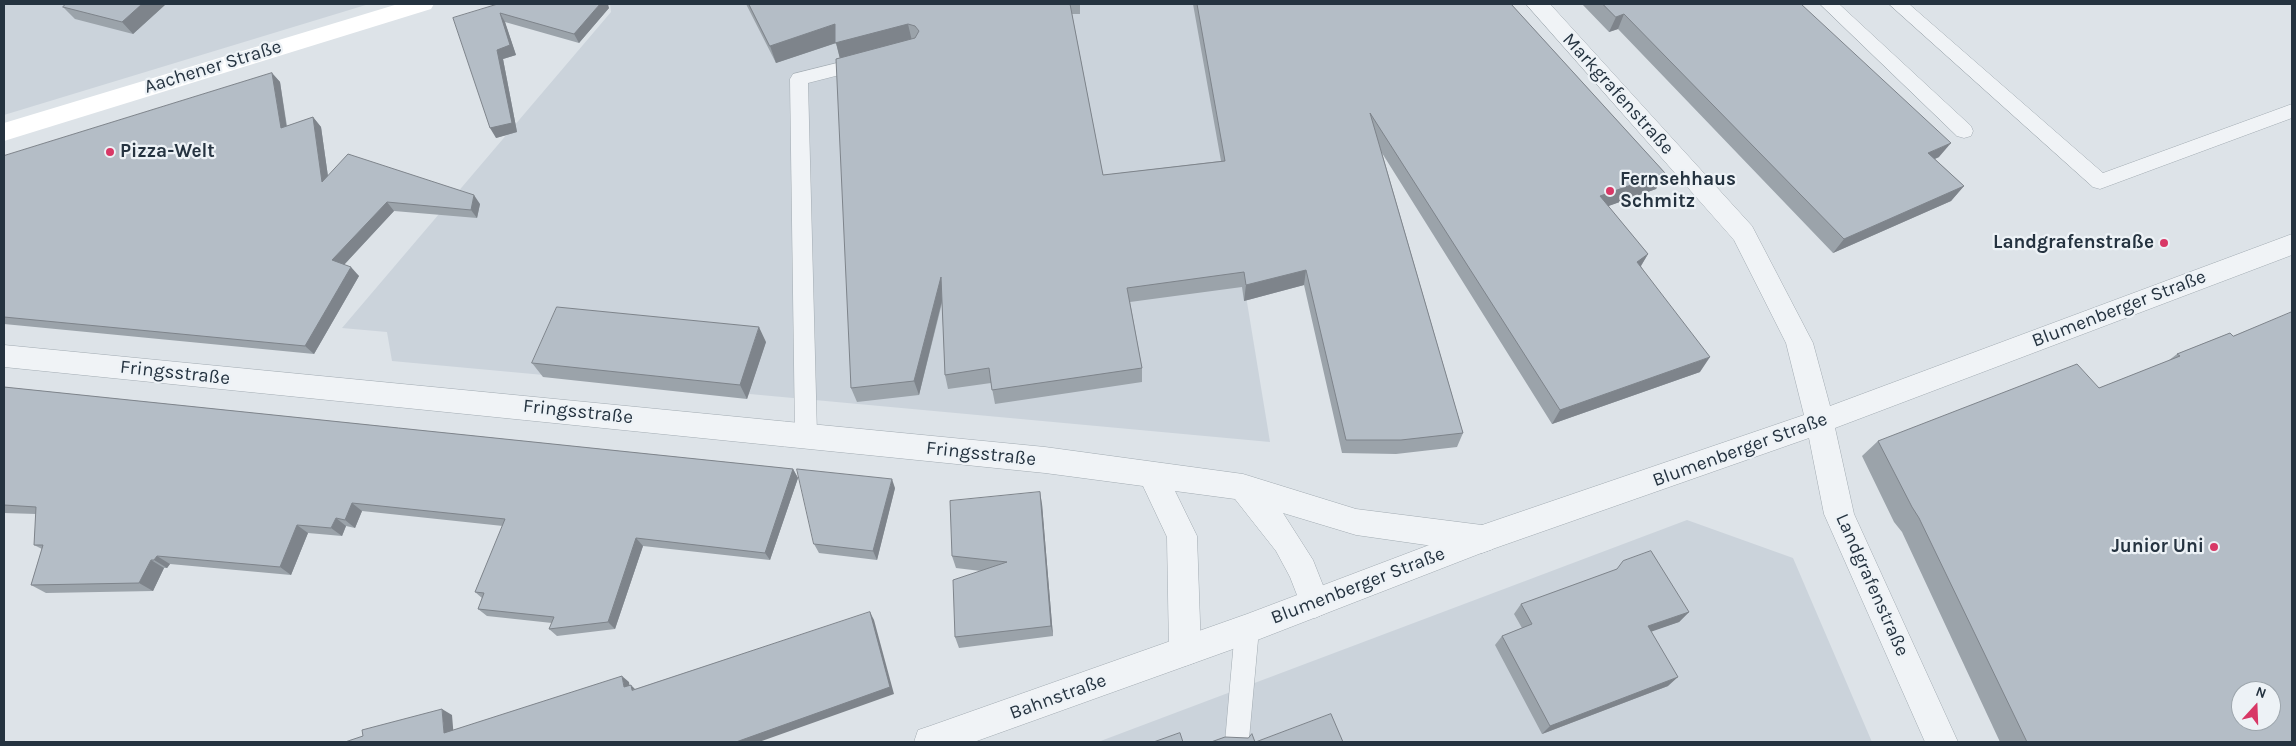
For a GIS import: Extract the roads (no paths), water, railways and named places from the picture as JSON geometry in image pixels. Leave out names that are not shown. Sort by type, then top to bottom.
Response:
[{"type":"main road","name":"Aachener Straße","points":[[4,132],[423,4]]},
{"type":"street","name":"Markgrafenstraße","points":[[1537,4],[1743,233],[1799,343],[1820,422]]},
{"type":"street","name":"Blumenberger Straße","points":[[1185,651],[1482,539],[1820,422],[2292,244]]},
{"type":"street","name":"Fringsstraße","points":[[4,356],[1045,460],[1244,487],[1356,522],[1482,539]]},
{"type":"street","name":"Landgrafenstraße","points":[[1820,422],[1839,514],[1942,742]]},
{"type":"street","points":[[1152,475],[1182,536],[1185,651]]},
{"type":"street","points":[[1244,487],[1277,524],[1306,576],[1315,603]]},
{"type":"street","name":"Bahnstraße","points":[[930,742],[971,736],[1185,651]]},
{"type":"lane","points":[[1829,4],[1964,131]]},
{"type":"lane","points":[[1898,4],[2100,182],[2292,111]]},
{"type":"lane","points":[[817,437],[799,79],[884,57]]},
{"type":"lane","points":[[1236,739],[1247,629]]},
{"type":"place","name":"Pizza-Welt","points":[[110,152]]},
{"type":"place","name":"Fernsehhaus Schmitz","points":[[1610,191]]},
{"type":"place","name":"Landgrafenstraße","points":[[2164,243]]},
{"type":"place","name":"Junior Uni","points":[[2214,547]]}]
